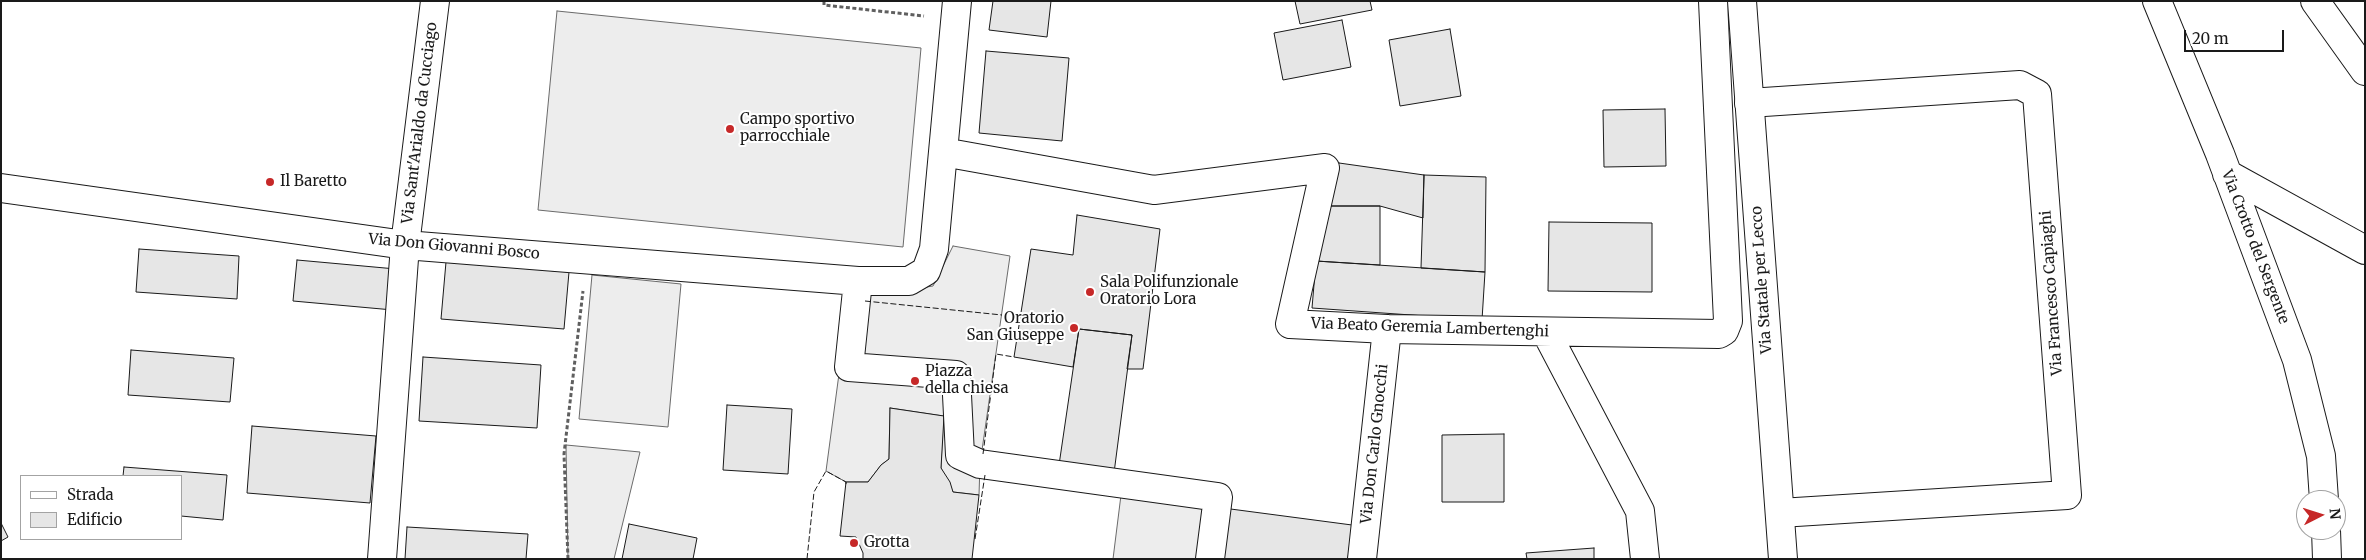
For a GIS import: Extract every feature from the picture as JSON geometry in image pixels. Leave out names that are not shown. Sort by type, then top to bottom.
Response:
[{"type":"street","name":"Via Sant'Arialdo da Cucciago","points":[[382,559],[405,245],[434,1]]},
{"type":"street","name":"Via Beato Geremia Lambertenghi","points":[[943,152],[1154,190],[1325,168],[1290,324],[1387,329],[1714,335],[1724,331],[1727,327],[1713,1]]},
{"type":"street","name":"Via Statale per Lecco","points":[[1742,1],[1783,559]]},
{"type":"street","name":"Via Crotto del Sergente","points":[[2157,1],[2227,174],[2297,360],[2321,456],[2323,490]]},
{"type":"street","points":[[2315,1],[2365,71]]},
{"type":"street","points":[[943,152],[956,11]]},
{"type":"street","name":"Via Francesco Capiaghi","points":[[1749,102],[2020,85],[2037,94],[2067,495],[1780,513]]},
{"type":"street","name":"Via Don Giovanni Bosco","points":[[1,188],[405,245],[858,281],[909,282],[926,271],[934,249],[943,152]]},
{"type":"street","points":[[2227,174],[2365,250]]},
{"type":"street","points":[[858,281],[849,367],[956,375],[960,455],[980,464],[1218,497],[1210,559]]},
{"type":"street","name":"Via Don Carlo Gnocchi","points":[[1362,559],[1387,329]]},
{"type":"street","points":[[1546,332],[1640,511],[1644,559]]},
{"type":"street","points":[[2326,540],[2327,559]]},
{"type":"path","points":[[824,1],[824,5],[956,11]]},
{"type":"path","points":[[568,559],[564,454],[586,259]]},
{"type":"shaded area","name":"Campo sportivo parrocchiale","points":[[557,11],[921,48],[903,247],[538,210]]},
{"type":"shaded area","name":"Piazza della chiesa","points":[[953,246],[1010,256],[980,464],[979,495],[953,492],[941,468],[943,416],[890,408],[889,459],[881,465],[868,482],[846,482],[826,471],[849,299],[933,286]]},
{"type":"shaded area","points":[[592,275],[681,284],[668,427],[579,419]]},
{"type":"shaded area","points":[[566,445],[640,452],[614,559],[568,559]]},
{"type":"shaded area","points":[[1121,495],[1207,504],[1200,559],[1113,559]]},
{"type":"building","points":[[993,1],[1051,1],[1047,37],[989,30]]},
{"type":"building","points":[[1295,1],[1370,1],[1372,10],[1300,24]]},
{"type":"building","points":[[1342,20],[1351,67],[1283,80],[1274,33]]},
{"type":"building","points":[[1450,29],[1461,96],[1400,106],[1389,40]]},
{"type":"building","points":[[986,51],[1069,58],[1062,141],[979,133]]},
{"type":"building","points":[[1665,109],[1666,166],[1604,167],[1603,110]]},
{"type":"building","points":[[1339,163],[1424,175],[1423,218],[1380,206],[1320,206]]},
{"type":"building","points":[[1424,175],[1486,177],[1485,272],[1421,268]]},
{"type":"building","points":[[1320,206],[1380,206],[1380,265],[1316,261]]},
{"type":"building","points":[[1077,215],[1160,229],[1143,369],[1127,369],[1132,335],[1079,329],[1073,367],[1014,357],[1031,249],[1073,255]]},
{"type":"building","points":[[1549,222],[1652,223],[1652,292],[1548,291]]},
{"type":"building","points":[[139,249],[239,256],[237,299],[136,292]]},
{"type":"building","points":[[297,260],[396,269],[393,310],[293,301]]},
{"type":"building","points":[[1316,261],[1485,272],[1482,320],[1312,308]]},
{"type":"building","points":[[446,262],[569,272],[564,329],[441,319]]},
{"type":"building","points":[[1079,329],[1132,335],[1114,473],[1059,465]]},
{"type":"building","points":[[131,350],[234,358],[230,402],[128,395]]},
{"type":"building","points":[[423,357],[541,365],[537,428],[419,421]]},
{"type":"building","points":[[727,405],[792,409],[788,474],[723,470]]},
{"type":"building","points":[[890,408],[944,416],[941,468],[950,482],[953,492],[979,495],[972,559],[863,559],[863,553],[856,537],[840,536],[846,482],[868,482],[881,465],[889,459]]},
{"type":"building","points":[[252,426],[376,436],[370,503],[247,493]]},
{"type":"building","points":[[1504,434],[1504,502],[1442,502],[1442,435]]},
{"type":"building","points":[[124,467],[227,475],[223,520],[182,516],[182,475],[123,475]]},
{"type":"building","points":[[1223,508],[1352,525],[1348,559],[1216,559]]},
{"type":"building","points":[[1,523],[8,537],[1,541]]},
{"type":"building","points":[[629,524],[697,538],[693,559],[622,559]]},
{"type":"building","points":[[407,527],[528,534],[526,559],[405,559]]},
{"type":"building","points":[[1594,548],[1594,559],[1527,559],[1526,553]]},
{"type":"fence","points":[[865,301],[1002,315]]},
{"type":"fence","points":[[983,454],[996,354],[1014,357]]},
{"type":"fence","points":[[807,559],[814,492],[826,471],[846,482],[846,485]]},
{"type":"fence","points":[[975,539],[985,475]]},
{"type":"place","name":"Campo sportivo parrocchiale","points":[[730,129]]},
{"type":"place","name":"Il Baretto","points":[[270,182]]},
{"type":"place","name":"Sala Polifunzionale Oratorio Lora","points":[[1090,292]]},
{"type":"place","name":"Oratorio San Giuseppe","points":[[1074,328]]},
{"type":"place","name":"Piazza della chiesa","points":[[915,381]]},
{"type":"place","name":"Grotta","points":[[854,543]]}]
